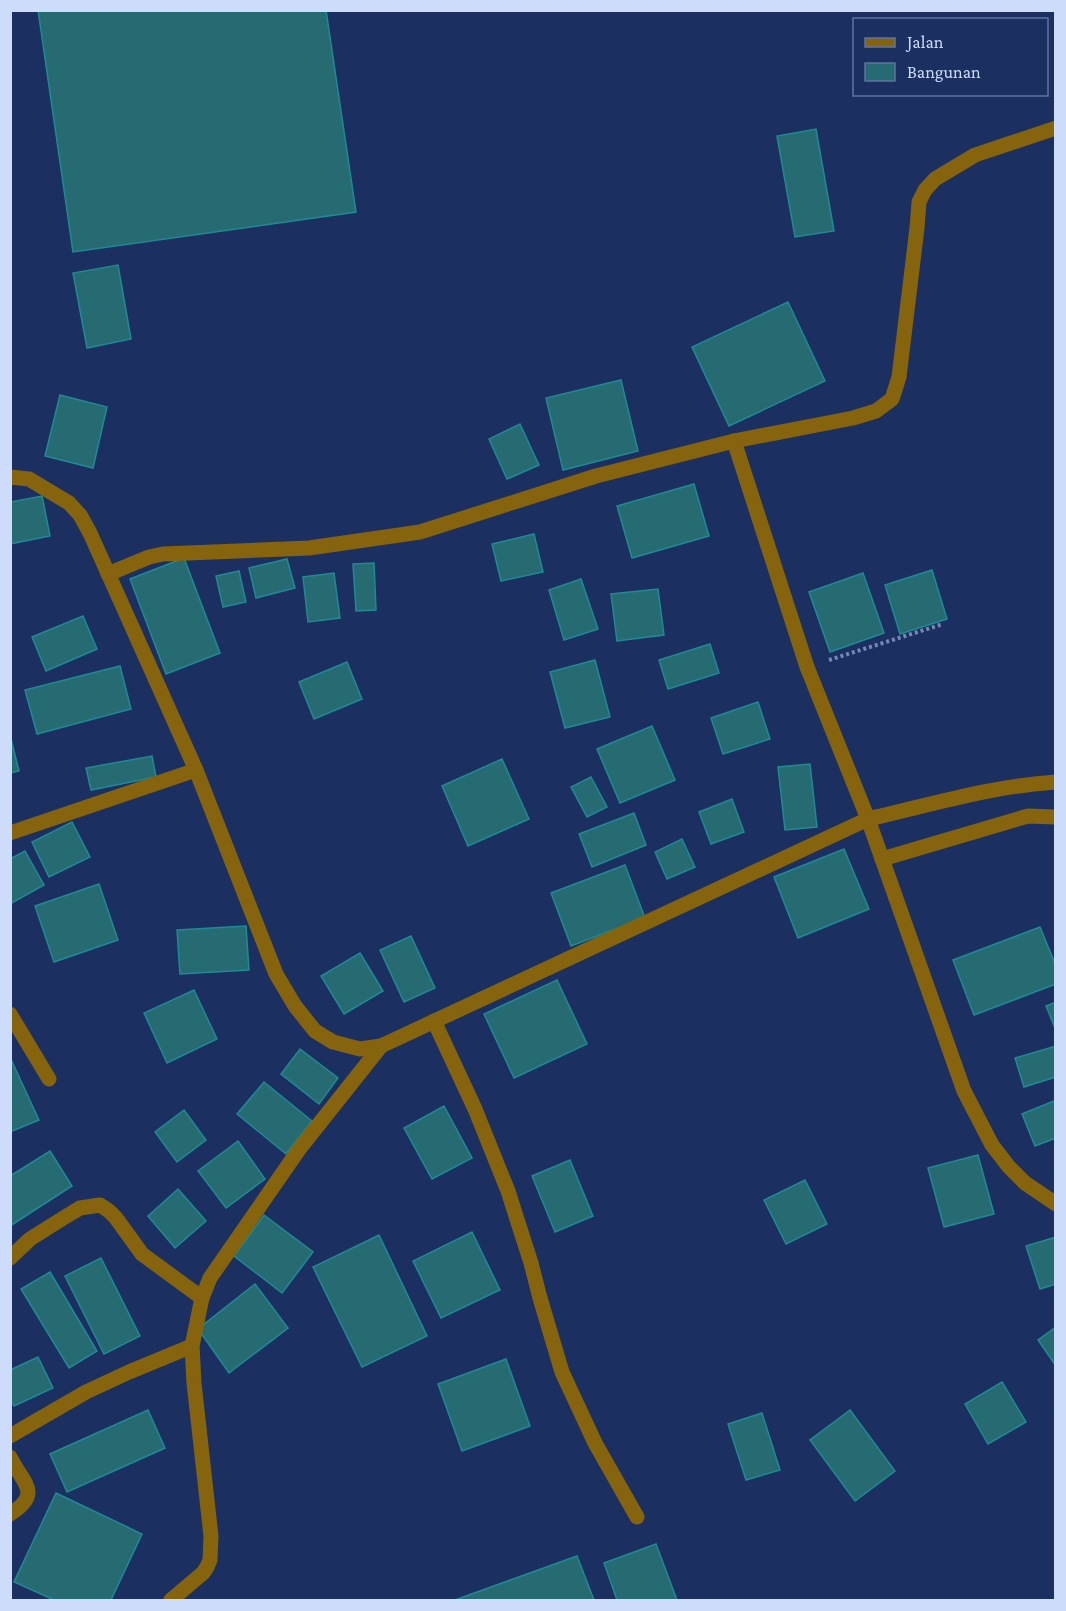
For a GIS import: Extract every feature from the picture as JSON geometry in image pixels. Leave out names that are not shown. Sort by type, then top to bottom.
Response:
[{"type":"street","points":[[108,574],[149,557],[163,554],[309,548],[420,532],[596,476],[734,441],[853,418],[876,411],[892,399],[899,378],[919,202],[926,190],[935,179],[975,155],[1056,128]]},
{"type":"street","points":[[734,441],[807,667],[868,819],[964,1091],[992,1145],[1009,1167],[1025,1183],[1056,1204]]},
{"type":"street","points":[[10,477],[29,479],[69,503],[80,515],[196,770],[276,974],[295,1006],[315,1031],[333,1042],[360,1048],[381,1046],[868,819],[1031,783],[1056,782]]},
{"type":"street","points":[[10,833],[196,770]]},
{"type":"street","points":[[882,860],[1028,816],[1056,817]]},
{"type":"street","points":[[10,1014],[50,1079]]},
{"type":"street","points":[[434,1021],[475,1109],[508,1191],[562,1372],[596,1443],[637,1517]]},
{"type":"street","points":[[171,1600],[203,1573],[210,1560],[211,1536],[192,1346],[202,1298],[210,1278],[300,1148],[381,1046]]},
{"type":"street","points":[[10,1258],[30,1239],[80,1208],[99,1205],[116,1218],[142,1254],[202,1298]]},
{"type":"street","points":[[10,1436],[86,1392],[192,1346]]},
{"type":"street","points":[[10,1457],[28,1489],[28,1498],[24,1504],[10,1514]]},
{"type":"path","points":[[807,667],[943,624]]},
{"type":"building","points":[[38,10],[326,10],[356,212],[73,252]]},
{"type":"building","points":[[816,129],[834,231],[795,237],[777,136]]},
{"type":"building","points":[[118,265],[131,339],[87,348],[73,273]]},
{"type":"building","points":[[788,302],[825,381],[729,426],[692,347]]},
{"type":"building","points":[[621,380],[638,451],[563,470],[546,398]]},
{"type":"building","points":[[60,395],[107,407],[93,468],[45,456]]},
{"type":"building","points":[[520,424],[539,465],[507,479],[489,439]]},
{"type":"building","points":[[694,484],[709,536],[632,558],[617,506]]},
{"type":"building","points":[[42,496],[50,536],[10,544],[10,502]]},
{"type":"building","points":[[534,534],[543,572],[501,581],[492,544]]},
{"type":"building","points":[[184,558],[220,653],[166,674],[130,579]]},
{"type":"building","points":[[287,559],[295,588],[256,598],[249,568]]},
{"type":"building","points":[[374,563],[376,610],[356,611],[353,564]]},
{"type":"building","points":[[932,570],[947,619],[900,634],[885,585]]},
{"type":"building","points":[[239,571],[246,602],[223,607],[216,576]]},
{"type":"building","points":[[334,573],[340,618],[308,622],[303,577]]},
{"type":"building","points":[[863,573],[884,633],[830,652],[809,592]]},
{"type":"building","points":[[581,579],[598,629],[564,640],[549,590]]},
{"type":"building","points":[[658,589],[664,635],[617,641],[611,594]]},
{"type":"building","points":[[83,616],[97,649],[46,671],[32,637]]},
{"type":"building","points":[[710,644],[719,673],[668,689],[659,660]]},
{"type":"building","points":[[595,660],[610,717],[565,728],[550,672]]},
{"type":"building","points":[[347,662],[362,699],[314,719],[299,682]]},
{"type":"building","points":[[120,666],[131,709],[37,734],[25,690]]},
{"type":"building","points":[[758,702],[770,739],[723,754],[711,718]]},
{"type":"building","points":[[652,726],[675,780],[620,803],[597,749]]},
{"type":"building","points":[[10,735],[19,771],[10,773]]},
{"type":"building","points":[[152,756],[156,777],[91,790],[86,768]]},
{"type":"building","points":[[502,759],[529,819],[468,846],[442,786]]},
{"type":"building","points":[[810,764],[817,827],[785,830],[778,767]]},
{"type":"building","points":[[591,777],[607,807],[587,817],[571,787]]},
{"type":"building","points":[[732,799],[744,832],[711,844],[699,812]]},
{"type":"building","points":[[634,813],[646,845],[592,867],[579,834]]},
{"type":"building","points":[[72,822],[90,857],[49,877],[32,842]]},
{"type":"building","points":[[682,839],[695,867],[667,879],[655,852]]},
{"type":"building","points":[[844,849],[869,909],[798,938],[774,877]]},
{"type":"building","points":[[25,851],[44,885],[10,904],[10,859]]},
{"type":"building","points":[[625,865],[645,918],[571,946],[551,893]]},
{"type":"building","points":[[99,884],[118,940],[54,962],[35,906]]},
{"type":"building","points":[[246,926],[249,970],[180,974],[177,930]]},
{"type":"building","points":[[1040,927],[1056,966],[1056,984],[974,1015],[953,960]]},
{"type":"building","points":[[411,936],[435,988],[404,1002],[380,950]]},
{"type":"building","points":[[360,953],[383,991],[344,1014],[321,976]]},
{"type":"building","points":[[557,980],[587,1044],[514,1078],[484,1014]]},
{"type":"building","points":[[194,990],[217,1039],[167,1063],[144,1013]]},
{"type":"building","points":[[1056,1002],[1056,1027],[1055,1028],[1046,1006]]},
{"type":"building","points":[[1056,1046],[1056,1077],[1024,1087],[1015,1058]]},
{"type":"building","points":[[300,1049],[338,1078],[319,1104],[281,1074]]},
{"type":"building","points":[[10,1057],[39,1120],[10,1132]]},
{"type":"building","points":[[264,1082],[312,1121],[286,1154],[237,1114]]},
{"type":"building","points":[[1056,1100],[1056,1138],[1035,1146],[1022,1114]]},
{"type":"building","points":[[444,1106],[472,1158],[432,1179],[404,1128]]},
{"type":"building","points":[[184,1110],[206,1140],[177,1162],[155,1132]]},
{"type":"building","points":[[238,1141],[265,1179],[226,1208],[198,1171]]},
{"type":"building","points":[[50,1151],[72,1186],[10,1226],[10,1176]]},
{"type":"building","points":[[978,1155],[994,1214],[944,1227],[928,1168]]},
{"type":"building","points":[[570,1160],[593,1216],[555,1232],[532,1176]]},
{"type":"building","points":[[805,1180],[827,1224],[786,1244],[764,1200]]},
{"type":"building","points":[[178,1189],[206,1221],[175,1248],[148,1216]]},
{"type":"building","points":[[264,1215],[313,1252],[282,1293],[234,1256]]},
{"type":"building","points":[[472,1232],[500,1290],[441,1318],[413,1261]]},
{"type":"building","points":[[379,1235],[427,1336],[362,1367],[313,1267]]},
{"type":"building","points":[[1056,1237],[1056,1284],[1040,1289],[1026,1246]]},
{"type":"building","points":[[101,1258],[140,1336],[104,1354],[65,1276]]},
{"type":"building","points":[[50,1272],[97,1351],[69,1368],[21,1289]]},
{"type":"building","points":[[255,1284],[288,1328],[229,1373],[198,1329]]},
{"type":"building","points":[[1056,1327],[1056,1366],[1038,1340]]},
{"type":"building","points":[[38,1357],[53,1388],[14,1406],[10,1399],[10,1370]]},
{"type":"building","points":[[506,1359],[530,1426],[462,1451],[438,1384]]},
{"type":"building","points":[[1002,1382],[1026,1422],[988,1444],[965,1404]]},
{"type":"building","points":[[148,1410],[165,1448],[67,1492],[50,1454]]},
{"type":"building","points":[[850,1410],[895,1471],[855,1501],[810,1440]]},
{"type":"building","points":[[762,1413],[780,1470],[746,1480],[728,1424]]},
{"type":"building","points":[[56,1493],[142,1534],[111,1600],[54,1600],[14,1582]]},
{"type":"building","points":[[656,1544],[677,1600],[617,1600],[604,1563]]},
{"type":"building","points":[[577,1556],[594,1600],[455,1600]]}]
